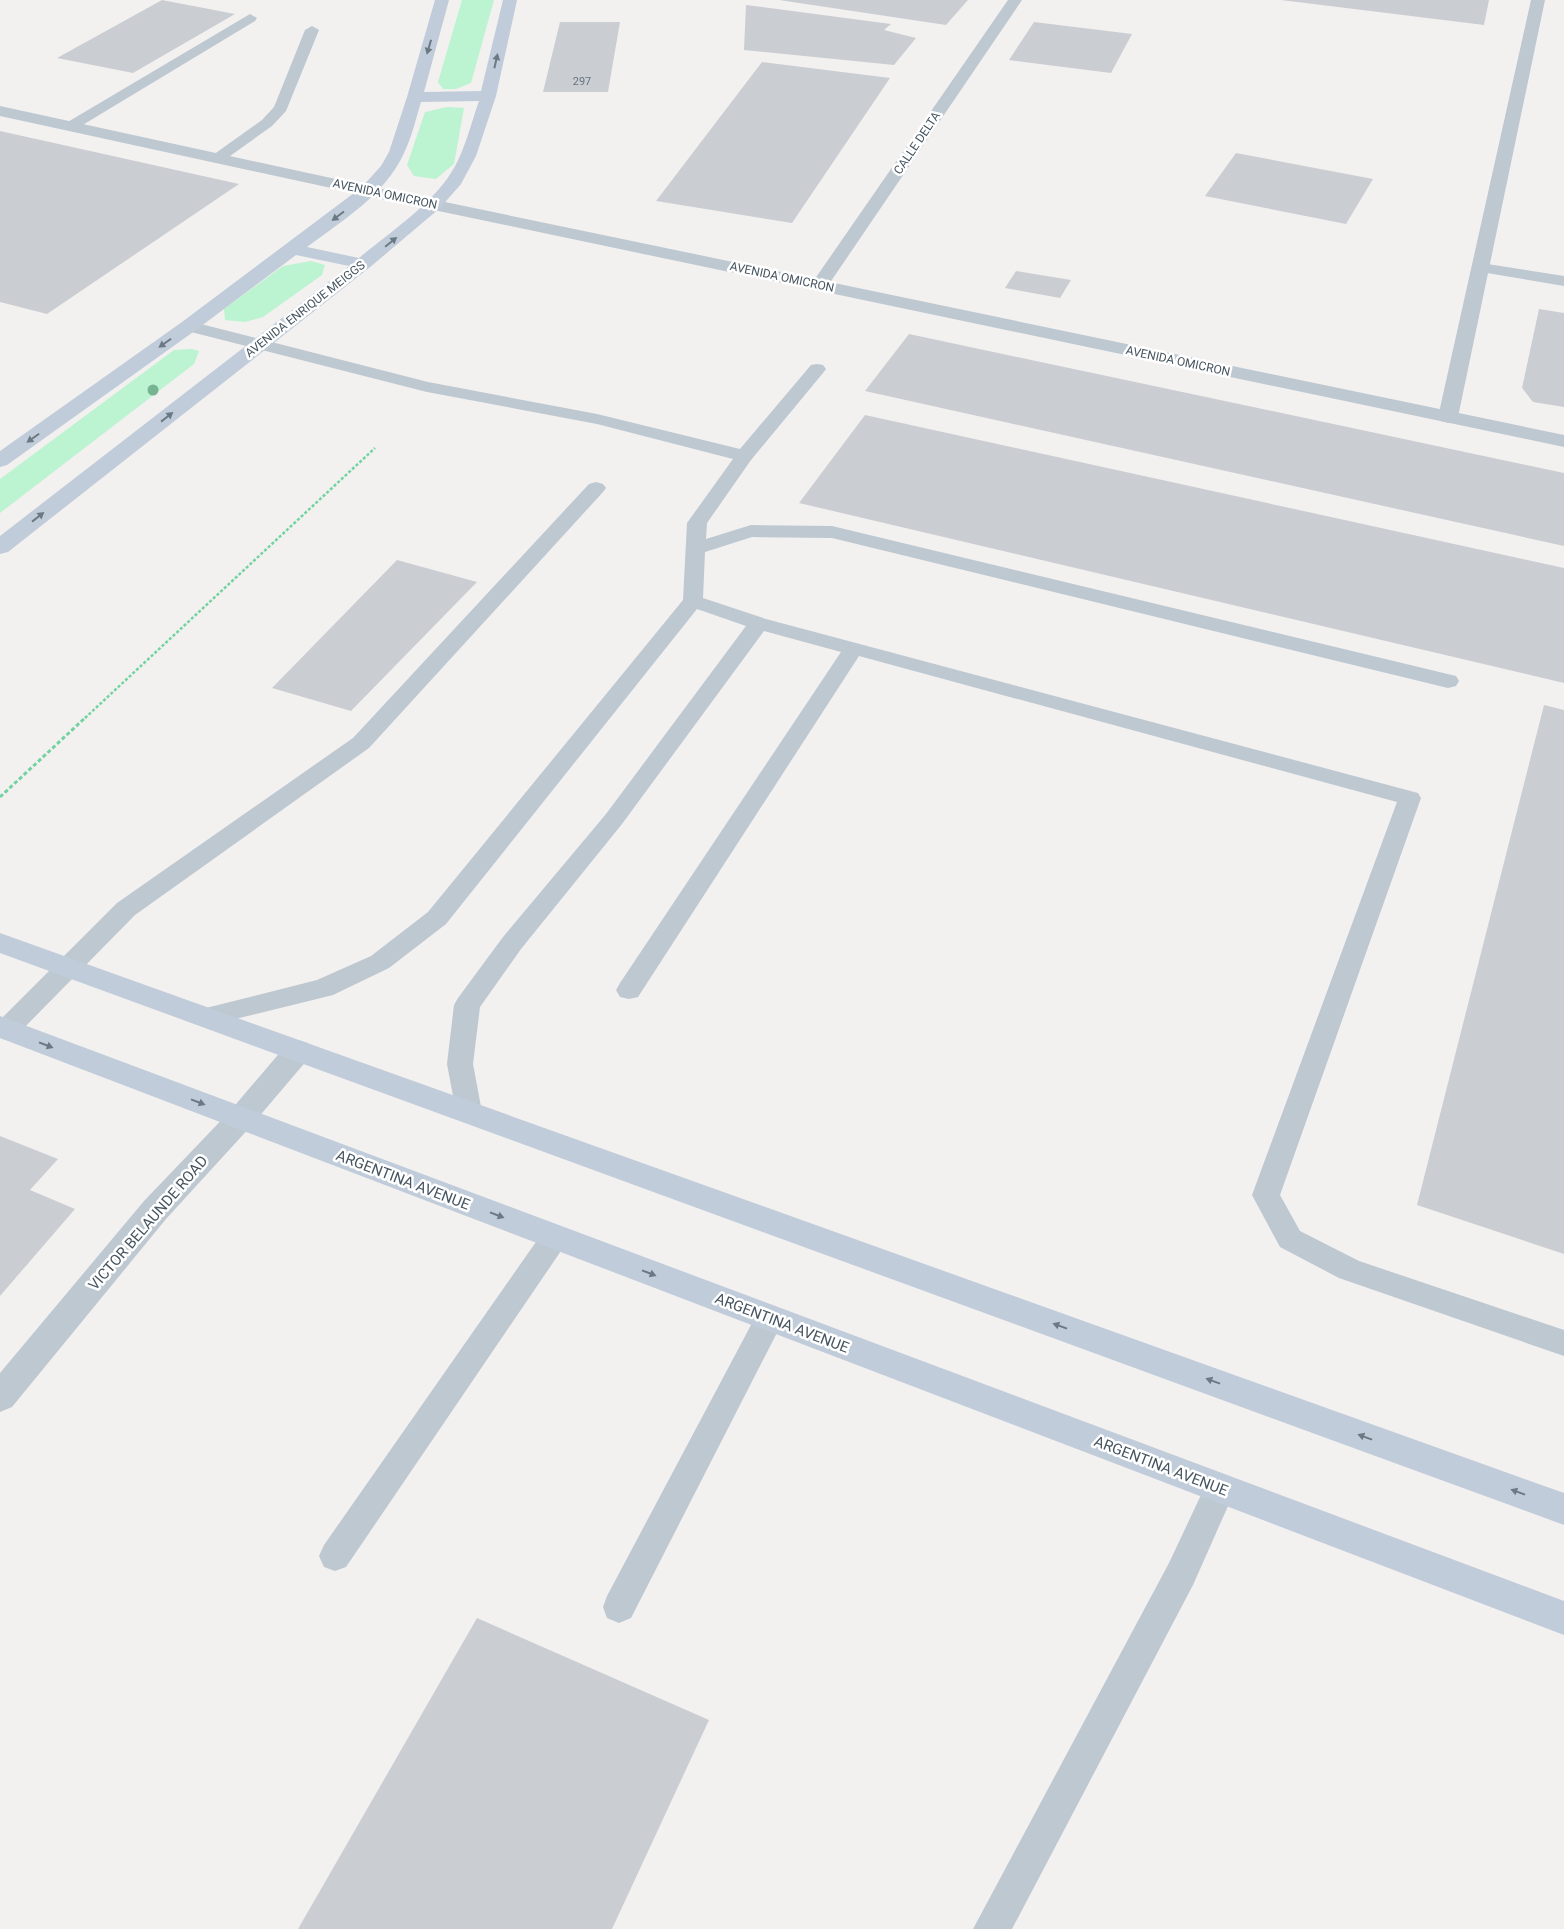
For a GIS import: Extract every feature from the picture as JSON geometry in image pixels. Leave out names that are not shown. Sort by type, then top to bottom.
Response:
[{"type":"main road","points":[[0,461],[294,249],[368,191],[388,168],[397,152],[415,97],[442,0]]},
{"type":"main road","name":"AVENIDA ENRIQUE MEIGGS","points":[[0,547],[363,264],[434,204],[455,180],[468,156],[488,96],[510,0]]},
{"type":"main road","points":[[415,97],[488,96]]},
{"type":"main road","points":[[294,249],[363,264]]},
{"type":"main road","points":[[0,943],[1564,1509]]},
{"type":"main road","name":"ARGENTINA AVENUE","points":[[3,1029],[1564,1618]]},
{"type":"street","name":"CALLE DELTA","points":[[819,286],[1015,0]]},
{"type":"street","points":[[1448,417],[1538,0]]},
{"type":"street","name":"AVENIDA OMICRON","points":[[0,111],[368,191],[476,212],[819,286],[1564,441]]},
{"type":"street","name":"VICTOR BELAUNDE ROAD","points":[[0,1397],[155,1210],[241,1118],[298,1051]]},
{"type":"lane","points":[[71,126],[250,18]]},
{"type":"lane","points":[[218,158],[267,123],[281,108],[312,30]]},
{"type":"lane","points":[[1481,268],[1564,281]]},
{"type":"lane","points":[[189,326],[427,387],[597,419],[744,456]]},
{"type":"lane","points":[[207,1017],[324,988],[380,962],[437,918],[693,601],[697,524],[744,456],[817,368]]},
{"type":"lane","points":[[3,1029],[69,968],[126,909],[361,743],[596,488]]},
{"type":"lane","points":[[697,548],[751,531],[832,532],[1448,681]]},
{"type":"lane","points":[[693,601],[759,623],[1410,798],[1266,1195],[1290,1239],[1349,1270],[1564,1343]]},
{"type":"lane","points":[[469,1112],[460,1064],[467,1005],[512,943],[614,819],[759,623]]},
{"type":"lane","points":[[629,990],[854,648]]},
{"type":"lane","points":[[335,1556],[555,1237]]},
{"type":"lane","points":[[620,1607],[769,1319]]},
{"type":"lane","points":[[992,1929],[1181,1574],[1220,1488]]},
{"type":"path","points":[[0,797],[375,448]]},
{"type":"green space","points":[[462,0],[494,0],[471,83],[456,89],[443,89],[438,82]]},
{"type":"green space","points":[[447,107],[464,108],[454,164],[436,179],[414,176],[407,165],[425,112]]},
{"type":"green space","points":[[311,261],[325,265],[322,275],[263,317],[245,322],[225,320],[224,309],[283,266]]},
{"type":"green space","points":[[192,349],[199,351],[194,364],[0,513],[0,479],[174,350]]},
{"type":"building","points":[[162,0],[235,14],[133,73],[57,58]]},
{"type":"building","points":[[779,0],[968,0],[946,25]]},
{"type":"building","points":[[1281,0],[1489,0],[1484,25]]},
{"type":"building","points":[[746,5],[891,24],[884,30],[916,38],[894,65],[744,50]]},
{"type":"building","points":[[560,22],[620,22],[608,92],[543,92]]},
{"type":"building","points":[[1034,22],[1132,34],[1111,73],[1009,60]]},
{"type":"building","points":[[762,62],[890,78],[792,223],[656,201]]},
{"type":"building","points":[[0,131],[239,184],[47,314],[0,302]]},
{"type":"building","points":[[1236,153],[1373,179],[1346,224],[1205,196]]},
{"type":"building","points":[[1016,271],[1071,280],[1060,298],[1005,288]]},
{"type":"building","points":[[1539,309],[1564,313],[1564,407],[1533,402],[1522,388]]},
{"type":"building","points":[[909,334],[1564,473],[1564,546],[865,391]]},
{"type":"building","points":[[865,415],[1564,568],[1564,683],[799,503]]},
{"type":"building","points":[[397,560],[477,582],[351,711],[272,688]]},
{"type":"building","points":[[1544,705],[1564,710],[1564,1254],[1417,1205]]},
{"type":"building","points":[[0,1136],[58,1159],[30,1190],[75,1209],[0,1296]]},
{"type":"building","points":[[477,1618],[709,1720],[612,1929],[298,1929]]}]
